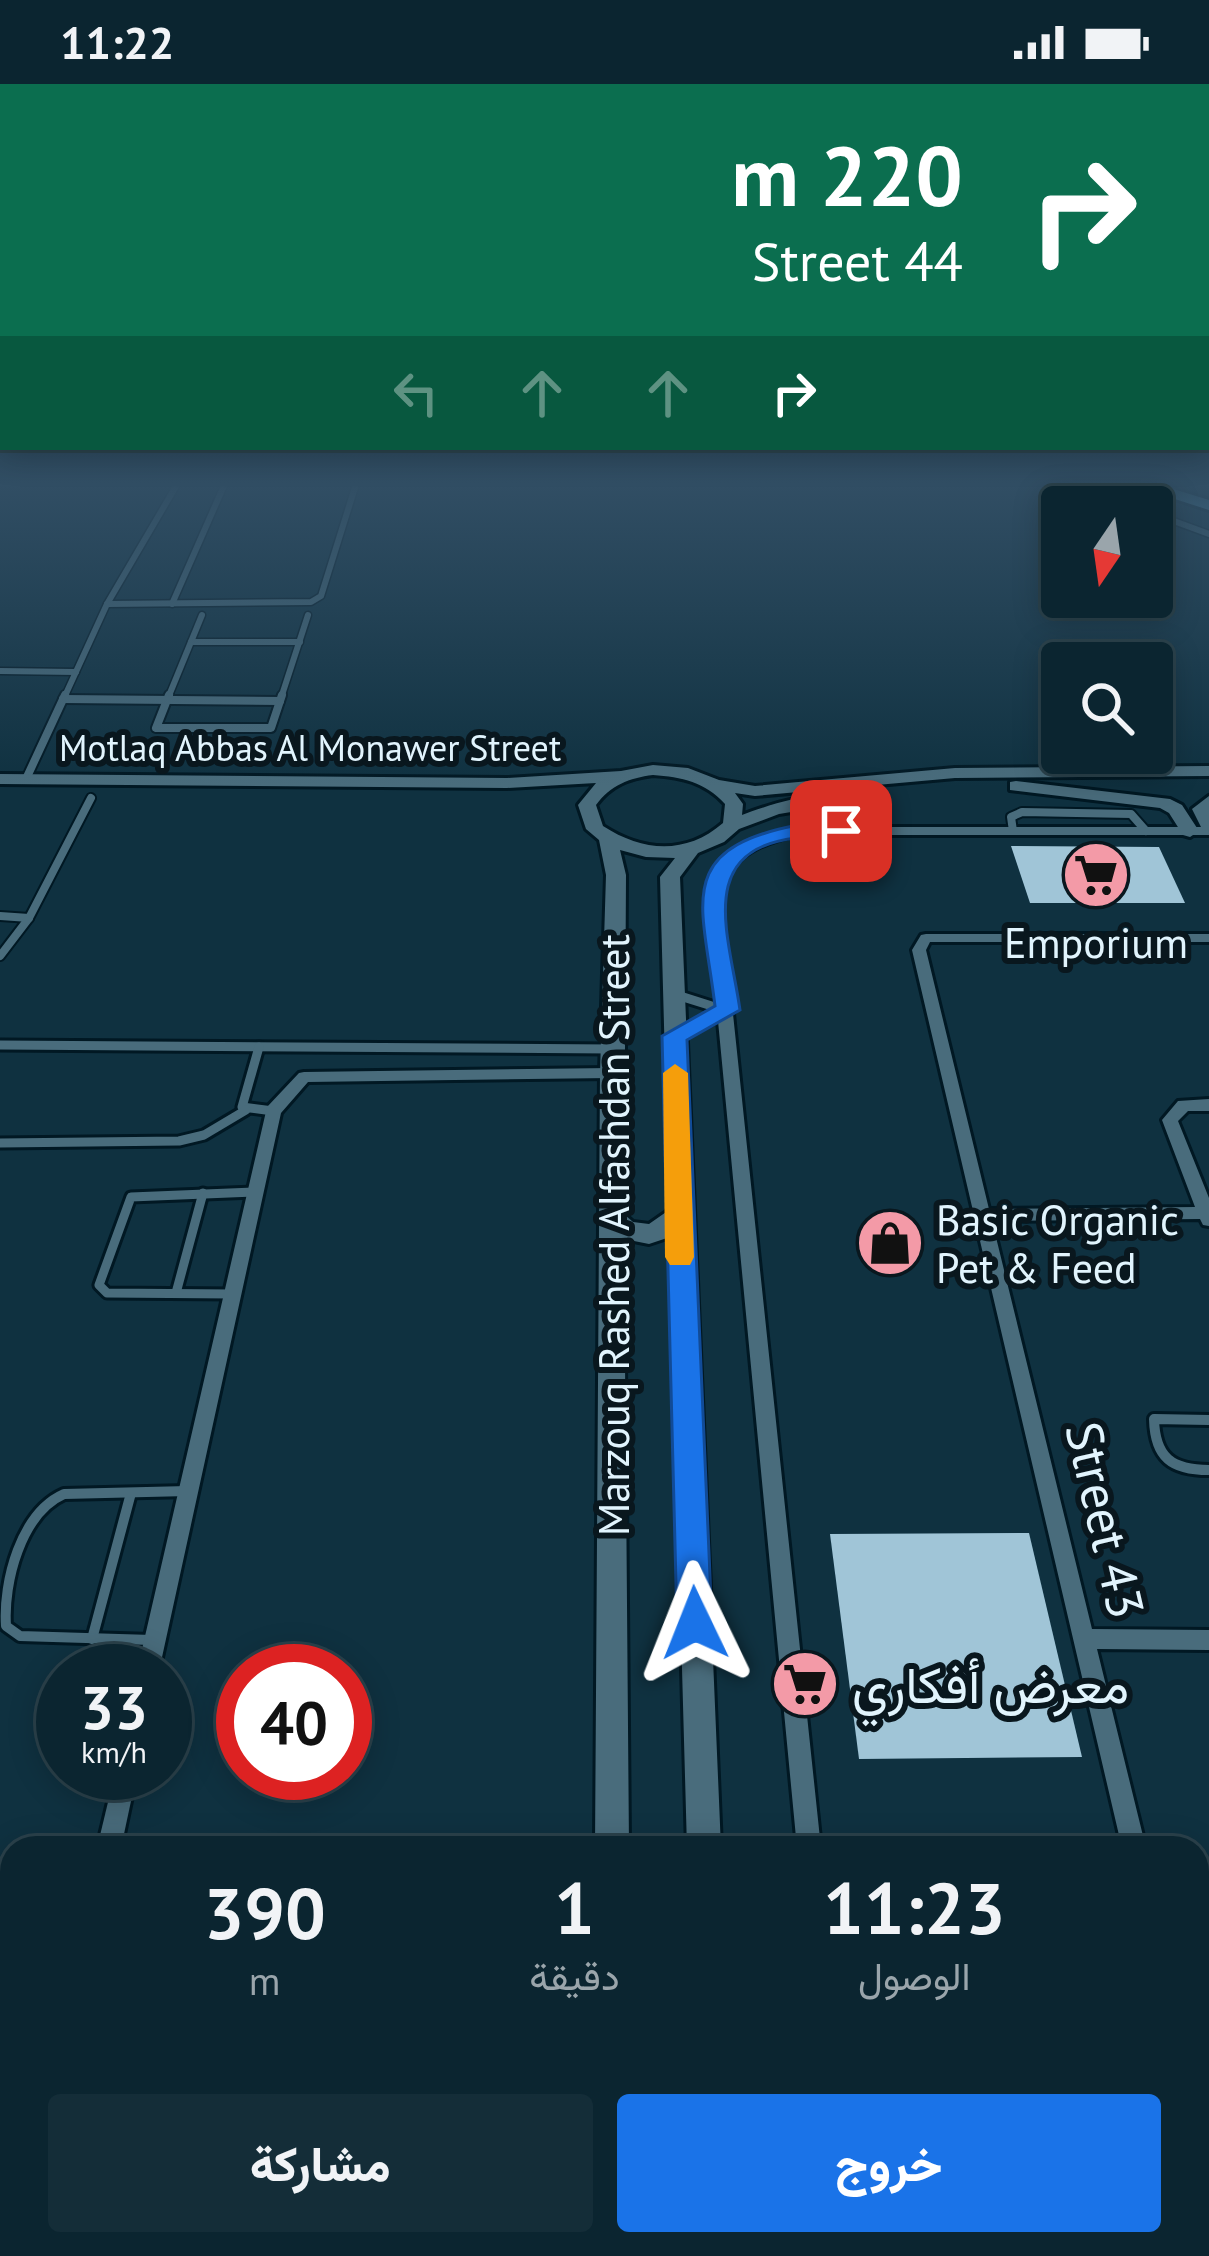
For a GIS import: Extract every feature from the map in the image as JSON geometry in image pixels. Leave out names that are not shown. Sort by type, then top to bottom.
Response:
[{"type":"street","name":"Motlaq Abbas Al Monawer Street","points":[[0,779],[507,783],[671,770],[717,785]]},
{"type":"street","points":[[717,785],[754,791],[955,773],[1209,771]]},
{"type":"street","name":"Marzouq Rashed Alfashdan Street","points":[[612,1836],[611,1061],[616,874],[608,839],[595,829],[587,805],[604,784],[620,776]]},
{"type":"street","points":[[717,785],[734,804],[732,825]]},
{"type":"street","points":[[608,839],[646,852],[691,850],[709,844],[732,825],[803,804],[1016,786],[1209,787]]},
{"type":"street","points":[[1016,786],[1164,802],[1203,829]]},
{"type":"street","points":[[1203,829],[1201,809],[1209,801]]},
{"type":"street","points":[[808,1836],[713,892],[719,869],[737,851],[765,838],[798,831],[1203,829]]},
{"type":"street","name":"Marzouq Rashed Alfashdan Street","points":[[691,850],[670,877],[678,1217],[704,1836]]},
{"type":"street","name":"Street 43","points":[[1131,1836],[920,943],[926,938],[1209,938]]},
{"type":"street","points":[[673,994],[728,1010]]},
{"type":"street","points":[[675,1036],[728,1010]]},
{"type":"street","points":[[154,1644],[272,1111],[304,1077],[611,1061]]},
{"type":"street","points":[[986,1215],[1208,1217],[1170,1120],[1184,1105],[1209,1105]]},
{"type":"street","points":[[611,1214],[616,1224],[642,1235],[657,1234],[678,1217]]},
{"type":"street","points":[[1084,1640],[1209,1640]]},
{"type":"street","points":[[112,1836],[119,1800]]},
{"type":"lane","points":[[26,779],[120,582]]},
{"type":"lane","points":[[172,604],[182,582]]},
{"type":"lane","points":[[107,604],[292,603],[321,596],[325,582]]},
{"type":"lane","points":[[202,615],[156,728],[271,728],[308,615]]},
{"type":"lane","points":[[191,641],[300,641]]},
{"type":"lane","points":[[0,671],[76,672]]},
{"type":"lane","points":[[63,699],[280,701]]},
{"type":"lane","points":[[0,956],[29,918],[91,797]]},
{"type":"lane","points":[[0,916],[29,918]]},
{"type":"lane","points":[[0,1045],[259,1047],[611,1061]]},
{"type":"lane","points":[[246,1110],[242,1102],[259,1047]]},
{"type":"lane","points":[[0,1143],[178,1141],[204,1135],[246,1110],[272,1111]]},
{"type":"lane","points":[[176,1293],[203,1192]]},
{"type":"lane","points":[[232,1294],[107,1293],[101,1290],[99,1279],[131,1197],[254,1192]]},
{"type":"lane","points":[[1209,1420],[1154,1419],[1153,1436],[1168,1467],[1209,1470]]},
{"type":"lane","points":[[155,1640],[20,1636],[6,1626],[4,1610],[39,1510],[64,1494],[188,1491]]},
{"type":"lane","points":[[92,1639],[130,1492]]},
{"type":"building","name":"Emporium","points":[[1011,846],[1159,847],[1185,903],[1030,903]]},
{"type":"building","points":[[1029,1533],[1082,1757],[859,1759],[830,1534]]},
{"type":"slow traffic","points":[[675,1073],[680,1257]]},
{"type":"place","name":"Emporium","points":[[1096,875]]},
{"type":"place","name":"Basic Organic Pet & Feed","points":[[890,1243]]},
{"type":"place","name":"معرض أفكاري","points":[[805,1684]]},
{"type":"route","points":[[695,1623],[675,1036],[728,1010],[713,892],[719,869],[737,851],[765,838],[798,831],[841,831]]}]
